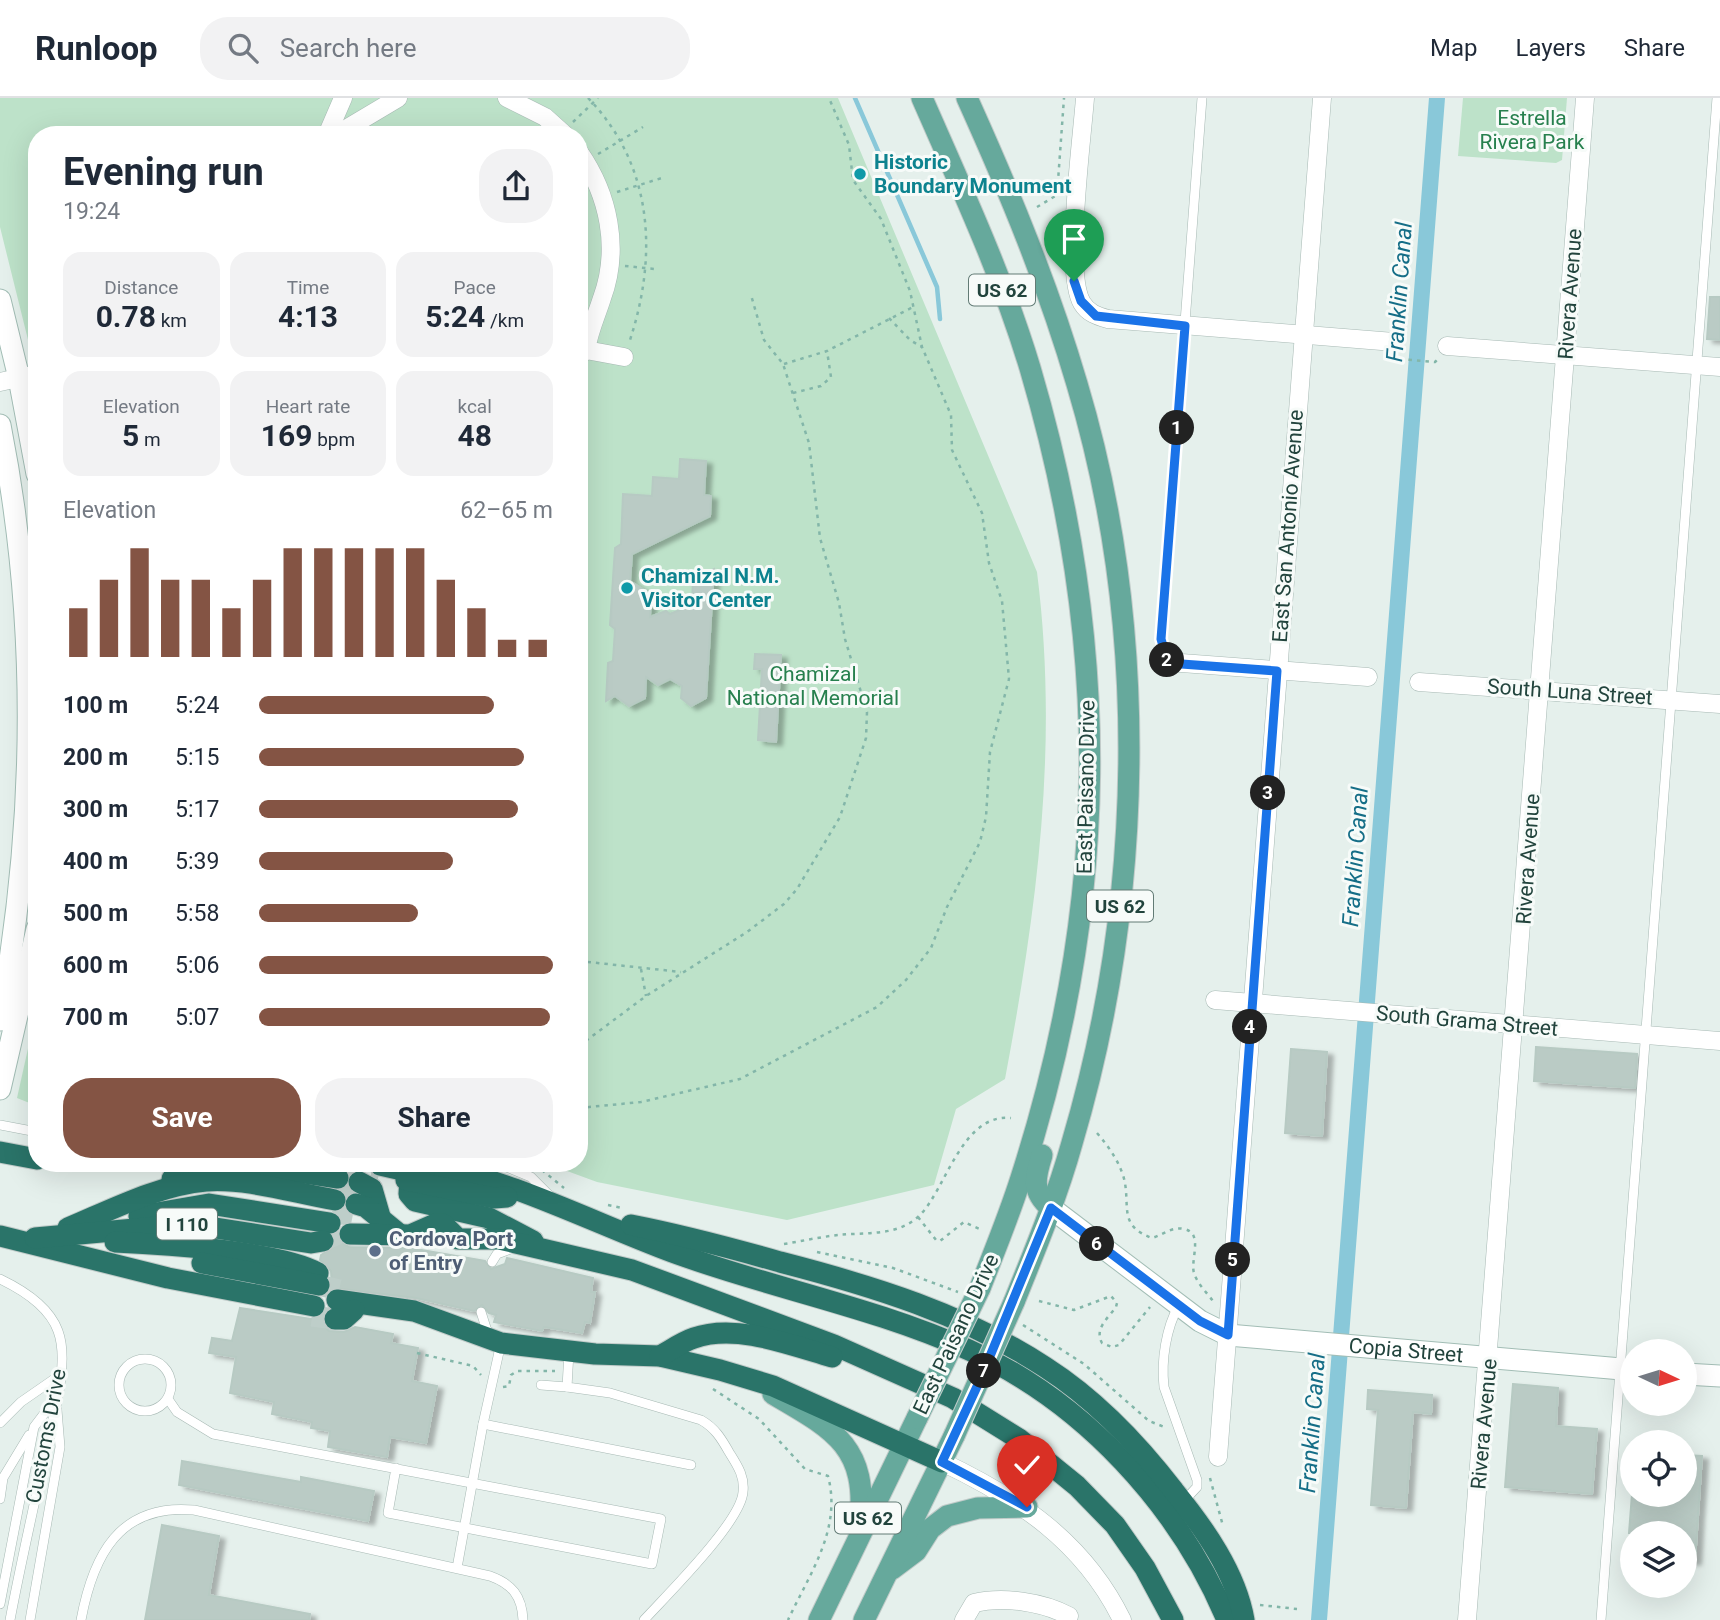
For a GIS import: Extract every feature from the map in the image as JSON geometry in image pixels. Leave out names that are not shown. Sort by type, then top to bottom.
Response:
[{"type":"highway","points":[[0,1152],[28,1157]]},
{"type":"highway","name":"I 110","points":[[87,1220],[114,1200],[188,1172]]},
{"type":"highway","name":"I 110","points":[[172,1179],[211,1172],[234,1173],[346,1200],[377,1223],[399,1234]]},
{"type":"highway","name":"I 110","points":[[267,1172],[346,1200],[399,1234]]},
{"type":"highway","name":"I 110","points":[[11,1238],[190,1224],[311,1243],[346,1200],[410,1172]]},
{"type":"highway","points":[[414,1172],[409,1194],[415,1201],[498,1222],[550,1251]]},
{"type":"highway","name":"I 110","points":[[422,1172],[507,1197],[535,1199]]},
{"type":"highway","name":"I 110","points":[[464,1172],[535,1199]]},
{"type":"highway","points":[[486,1172],[509,1181],[535,1199],[673,1252],[925,1333],[969,1350],[1037,1388],[1087,1428],[1135,1475],[1192,1552],[1227,1620]]},
{"type":"highway","name":"I 110","points":[[50,1236],[136,1200],[207,1181],[244,1183],[346,1200]]},
{"type":"highway","name":"I 110","points":[[50,1236],[209,1204],[368,1201],[377,1223]]},
{"type":"highway","points":[[584,1216],[678,1234],[838,1277],[936,1310],[988,1334],[1045,1367],[1080,1393],[1128,1437],[1183,1502],[1226,1569],[1241,1602],[1244,1620]]},
{"type":"highway","points":[[399,1234],[411,1235],[435,1224],[443,1224],[458,1239],[489,1238],[615,1266],[775,1322],[953,1398],[1019,1440],[1077,1486],[1115,1525],[1146,1568],[1173,1620]]},
{"type":"highway","points":[[50,1236],[94,1250],[145,1282],[225,1301],[332,1301],[414,1311],[496,1342],[568,1361],[660,1356],[773,1386],[942,1462]]},
{"type":"highway","points":[[11,1238],[94,1250],[234,1254],[305,1266],[332,1301]]},
{"type":"highway","points":[[660,1356],[693,1338],[715,1334],[775,1342],[886,1369]]},
{"type":"main road","name":"East Paisano Drive","points":[[819,1620],[980,1289],[1020,1181],[1040,1115],[1067,1003],[1085,873],[1091,776],[1088,671],[1083,609],[1062,488],[1030,368],[977,222],[922,98]]},
{"type":"main road","name":"East Paisano Drive","points":[[864,1620],[954,1436],[1014,1302],[1051,1208],[1094,1058],[1119,915],[1129,766],[1123,628],[1104,496],[1078,386],[1023,225],[967,98]]},
{"type":"main road","points":[[0,300],[28,426]]},
{"type":"main road","points":[[0,425],[19,546],[28,682]]},
{"type":"main road","points":[[0,1020],[23,861],[28,724]]},
{"type":"main road","points":[[0,1089],[28,968]]},
{"type":"main road","points":[[1040,1115],[1046,1142],[1035,1186],[1037,1195],[1051,1208]]},
{"type":"main road","name":"Copia Street","points":[[1051,1208],[1179,1305],[1228,1335],[1620,1368]]},
{"type":"main road","points":[[1698,1375],[1720,1376]]},
{"type":"main road","points":[[747,1379],[813,1418],[847,1444],[861,1478],[858,1538]]},
{"type":"main road","points":[[888,1572],[916,1551],[930,1529],[947,1516],[978,1508],[1027,1507]]},
{"type":"street","points":[[331,126],[343,98]]},
{"type":"street","points":[[351,126],[398,98]]},
{"type":"street","points":[[507,98],[545,117],[555,126]]},
{"type":"street","points":[[1085,98],[1073,266],[1081,301],[1088,311],[1108,319],[1303,337],[1397,350]]},
{"type":"street","name":"East San Antonio Avenue","points":[[1213,1465],[1228,1335],[1322,98]]},
{"type":"street","name":"Rivera Avenue","points":[[1467,1620],[1585,98]]},
{"type":"street","points":[[588,167],[602,196],[610,231],[610,264],[588,334]]},
{"type":"street","points":[[1447,346],[1720,367]]},
{"type":"street","points":[[588,354],[624,357]]},
{"type":"street","points":[[1168,663],[1368,677]]},
{"type":"street","name":"South Luna Street","points":[[1419,682],[1720,704]]},
{"type":"street","name":"South Grama Street","points":[[1215,1000],[1720,1041]]},
{"type":"street","points":[[942,1462],[1027,1507],[1058,1533],[1087,1563],[1122,1620]]},
{"type":"street","points":[[964,1620],[974,1604],[997,1600],[1052,1606],[1070,1618]]},
{"type":"lane","points":[[1168,663],[1161,639],[1202,98]]},
{"type":"lane","points":[[1629,1339],[1646,1035],[1717,98]]},
{"type":"lane","points":[[0,1125],[28,1130]]},
{"type":"lane","points":[[519,1172],[542,1185],[558,1207]]},
{"type":"lane","points":[[492,1262],[498,1254],[522,1245]]},
{"type":"lane","name":"Customs Drive","points":[[0,1279],[39,1304],[49,1314],[58,1332],[60,1375],[10,1620]]},
{"type":"lane","points":[[1179,1305],[1169,1323],[1162,1374],[1164,1387],[1197,1480],[1196,1487],[1183,1502]]},
{"type":"lane","points":[[457,1568],[496,1342],[481,1312]]},
{"type":"lane","points":[[168,1399],[151,1411],[131,1409],[119,1392],[122,1372],[138,1360],[158,1363],[171,1379],[168,1399],[177,1412],[213,1434],[396,1468],[471,1482],[661,1519],[652,1564],[388,1513],[396,1468]]},
{"type":"lane","points":[[567,1387],[568,1361]]},
{"type":"lane","points":[[0,1423],[20,1402],[60,1375]]},
{"type":"lane","points":[[541,1385],[610,1393],[701,1420],[713,1427],[743,1476],[743,1495],[733,1516],[692,1567],[643,1620]]},
{"type":"lane","points":[[0,1499],[4,1478],[34,1427],[56,1398]]},
{"type":"lane","points":[[30,1620],[60,1447],[56,1398]]},
{"type":"lane","points":[[1601,1620],[1622,1416]]},
{"type":"lane","points":[[483,1424],[691,1465]]},
{"type":"lane","points":[[0,1604],[34,1427]]},
{"type":"lane","points":[[81,1620],[94,1567],[111,1539],[152,1511],[173,1508],[194,1510],[505,1581],[521,1603],[523,1620]]},
{"type":"path","points":[[588,98],[619,141],[638,186],[646,219],[647,268],[638,317],[624,357]]},
{"type":"path","points":[[570,126],[598,98]]},
{"type":"path","points":[[588,1107],[641,1102],[740,1079],[766,1068],[877,1007],[920,964],[940,931],[947,907],[979,842],[986,817],[990,751],[1009,679],[1002,601],[989,563],[982,513],[952,450],[951,415],[922,347],[915,306],[881,219],[853,180],[849,145],[829,98]]},
{"type":"path","points":[[1037,207],[1057,195],[1064,98]]},
{"type":"path","points":[[588,155],[643,127]]},
{"type":"path","points":[[602,196],[665,177]]},
{"type":"path","points":[[610,264],[655,270]]},
{"type":"path","points":[[588,1039],[646,996],[747,932],[784,904],[797,889],[840,817],[866,738],[867,712],[845,639],[839,603],[820,538],[809,443],[783,364],[764,340],[751,295]]},
{"type":"path","points":[[783,364],[827,351],[915,306]]},
{"type":"path","points":[[888,318],[910,340],[922,347]]},
{"type":"path","points":[[1397,350],[1435,362]]},
{"type":"path","points":[[793,394],[827,383],[831,377],[827,351]]},
{"type":"path","points":[[588,962],[641,970],[681,972]]},
{"type":"path","points":[[641,970],[646,996]]},
{"type":"path","points":[[781,1244],[885,1232],[918,1217],[931,1202],[955,1154],[967,1140],[992,1122],[1010,1118]]},
{"type":"path","points":[[1097,1133],[1118,1162],[1125,1185],[1127,1216],[1131,1227],[1152,1238],[1171,1229],[1184,1229],[1192,1233],[1196,1241],[1192,1262],[1195,1276],[1213,1302],[1230,1305]]},
{"type":"path","points":[[918,1217],[936,1240],[940,1241],[964,1222],[982,1230]]},
{"type":"path","points":[[1039,1301],[1074,1310],[1090,1306],[1105,1297],[1115,1298],[1116,1307],[1099,1330],[1098,1336],[1102,1343],[1112,1347],[1119,1345],[1152,1305]]},
{"type":"path","points":[[417,1353],[473,1366],[478,1369],[485,1383],[490,1385],[509,1386],[511,1375],[517,1371],[568,1361]]},
{"type":"path","points":[[706,1385],[759,1419],[805,1469],[828,1476],[834,1498],[833,1518],[788,1620]]},
{"type":"path","points":[[1213,1465],[1224,1528]]},
{"type":"path","points":[[1256,1596],[1260,1606],[1297,1609]]},
{"type":"green space","name":"Chamizal National Memorial","points":[[0,98],[838,98],[1037,572],[1043,636],[1046,700],[1041,827],[1027,952],[1005,1079],[956,1109],[934,1185],[787,1220],[597,1182],[570,1172],[588,1172],[588,126],[28,126],[28,340],[0,227]]},
{"type":"green space","name":"Estrella Rivera Park","points":[[1463,98],[1567,98],[1562,160],[1556,163],[1458,156]]},
{"type":"green space","points":[[28,1048],[28,1102],[17,1098]]},
{"type":"building","points":[[1710,297],[1720,297],[1720,340],[1707,339]]},
{"type":"building","name":"Chamizal N.M. Visitor Center","points":[[680,459],[706,461],[704,495],[711,496],[710,516],[632,554],[630,581],[651,595],[650,617],[666,611],[670,614],[692,605],[693,578],[714,569],[706,698],[691,706],[681,698],[682,686],[670,679],[658,685],[646,677],[645,698],[629,706],[615,696],[606,701],[608,663],[613,661],[615,629],[610,625],[615,548],[621,544],[623,494],[652,496],[653,477],[679,479]]},
{"type":"building","points":[[755,654],[781,655],[776,742],[758,740],[762,669],[754,669]]},
{"type":"building","points":[[1536,1047],[1637,1054],[1635,1088],[1534,1081]]},
{"type":"building","points":[[1291,1049],[1327,1052],[1322,1136],[1285,1133]]},
{"type":"building","points":[[337,1234],[339,1241],[349,1247],[410,1248],[485,1261],[491,1269],[505,1264],[507,1258],[593,1278],[591,1292],[595,1292],[590,1323],[585,1322],[582,1333],[544,1327],[542,1331],[494,1322],[496,1315],[489,1313],[482,1305],[474,1311],[416,1298],[332,1288],[331,1271],[320,1260],[321,1255],[335,1246]]},
{"type":"building","points":[[240,1308],[311,1319],[323,1316],[323,1325],[329,1331],[344,1332],[355,1327],[393,1334],[391,1343],[418,1348],[412,1381],[437,1386],[426,1443],[390,1437],[387,1457],[328,1447],[330,1431],[311,1428],[312,1422],[272,1414],[274,1402],[230,1393],[236,1357],[209,1353],[212,1338],[232,1341]]},
{"type":"building","points":[[1513,1384],[1558,1388],[1556,1426],[1597,1429],[1592,1494],[1505,1487]]},
{"type":"building","points":[[1368,1390],[1432,1395],[1431,1414],[1413,1412],[1406,1508],[1371,1505],[1378,1410],[1367,1409]]},
{"type":"building","points":[[1697,1456],[1702,1456],[1697,1531],[1697,1521],[1630,1521],[1631,1507],[1697,1507]]},
{"type":"building","points":[[182,1461],[301,1482],[301,1477],[374,1491],[368,1521],[179,1485]]},
{"type":"building","points":[[162,1525],[219,1536],[209,1595],[310,1614],[309,1620],[145,1620]]},
{"type":"waterway","points":[[855,98],[937,287],[940,319]]},
{"type":"waterway","name":"Franklin Canal","points":[[1319,1620],[1437,98]]},
{"type":"tunnel","points":[[374,1172],[379,1173]]},
{"type":"tunnel","points":[[336,1191],[357,1195]]},
{"type":"tunnel","points":[[332,1212],[353,1216]]},
{"type":"tunnel","points":[[323,1241],[340,1233]]},
{"type":"tunnel","points":[[319,1285],[339,1290]]},
{"type":"tunnel","points":[[312,1316],[335,1319]]},
{"type":"place","name":"Historic Boundary Monument","points":[[860,174]]},
{"type":"place","name":"Chamizal N.M. Visitor Center","points":[[627,588]]},
{"type":"place","name":"Cordova Port of Entry","points":[[375,1251]]},
{"type":"route","points":[[1027,1507],[942,1462],[1014,1302],[1051,1208],[1200,1321],[1228,1335],[1277,671],[1168,663],[1161,639],[1185,326],[1096,316],[1088,311],[1081,301],[1074,281]]}]
